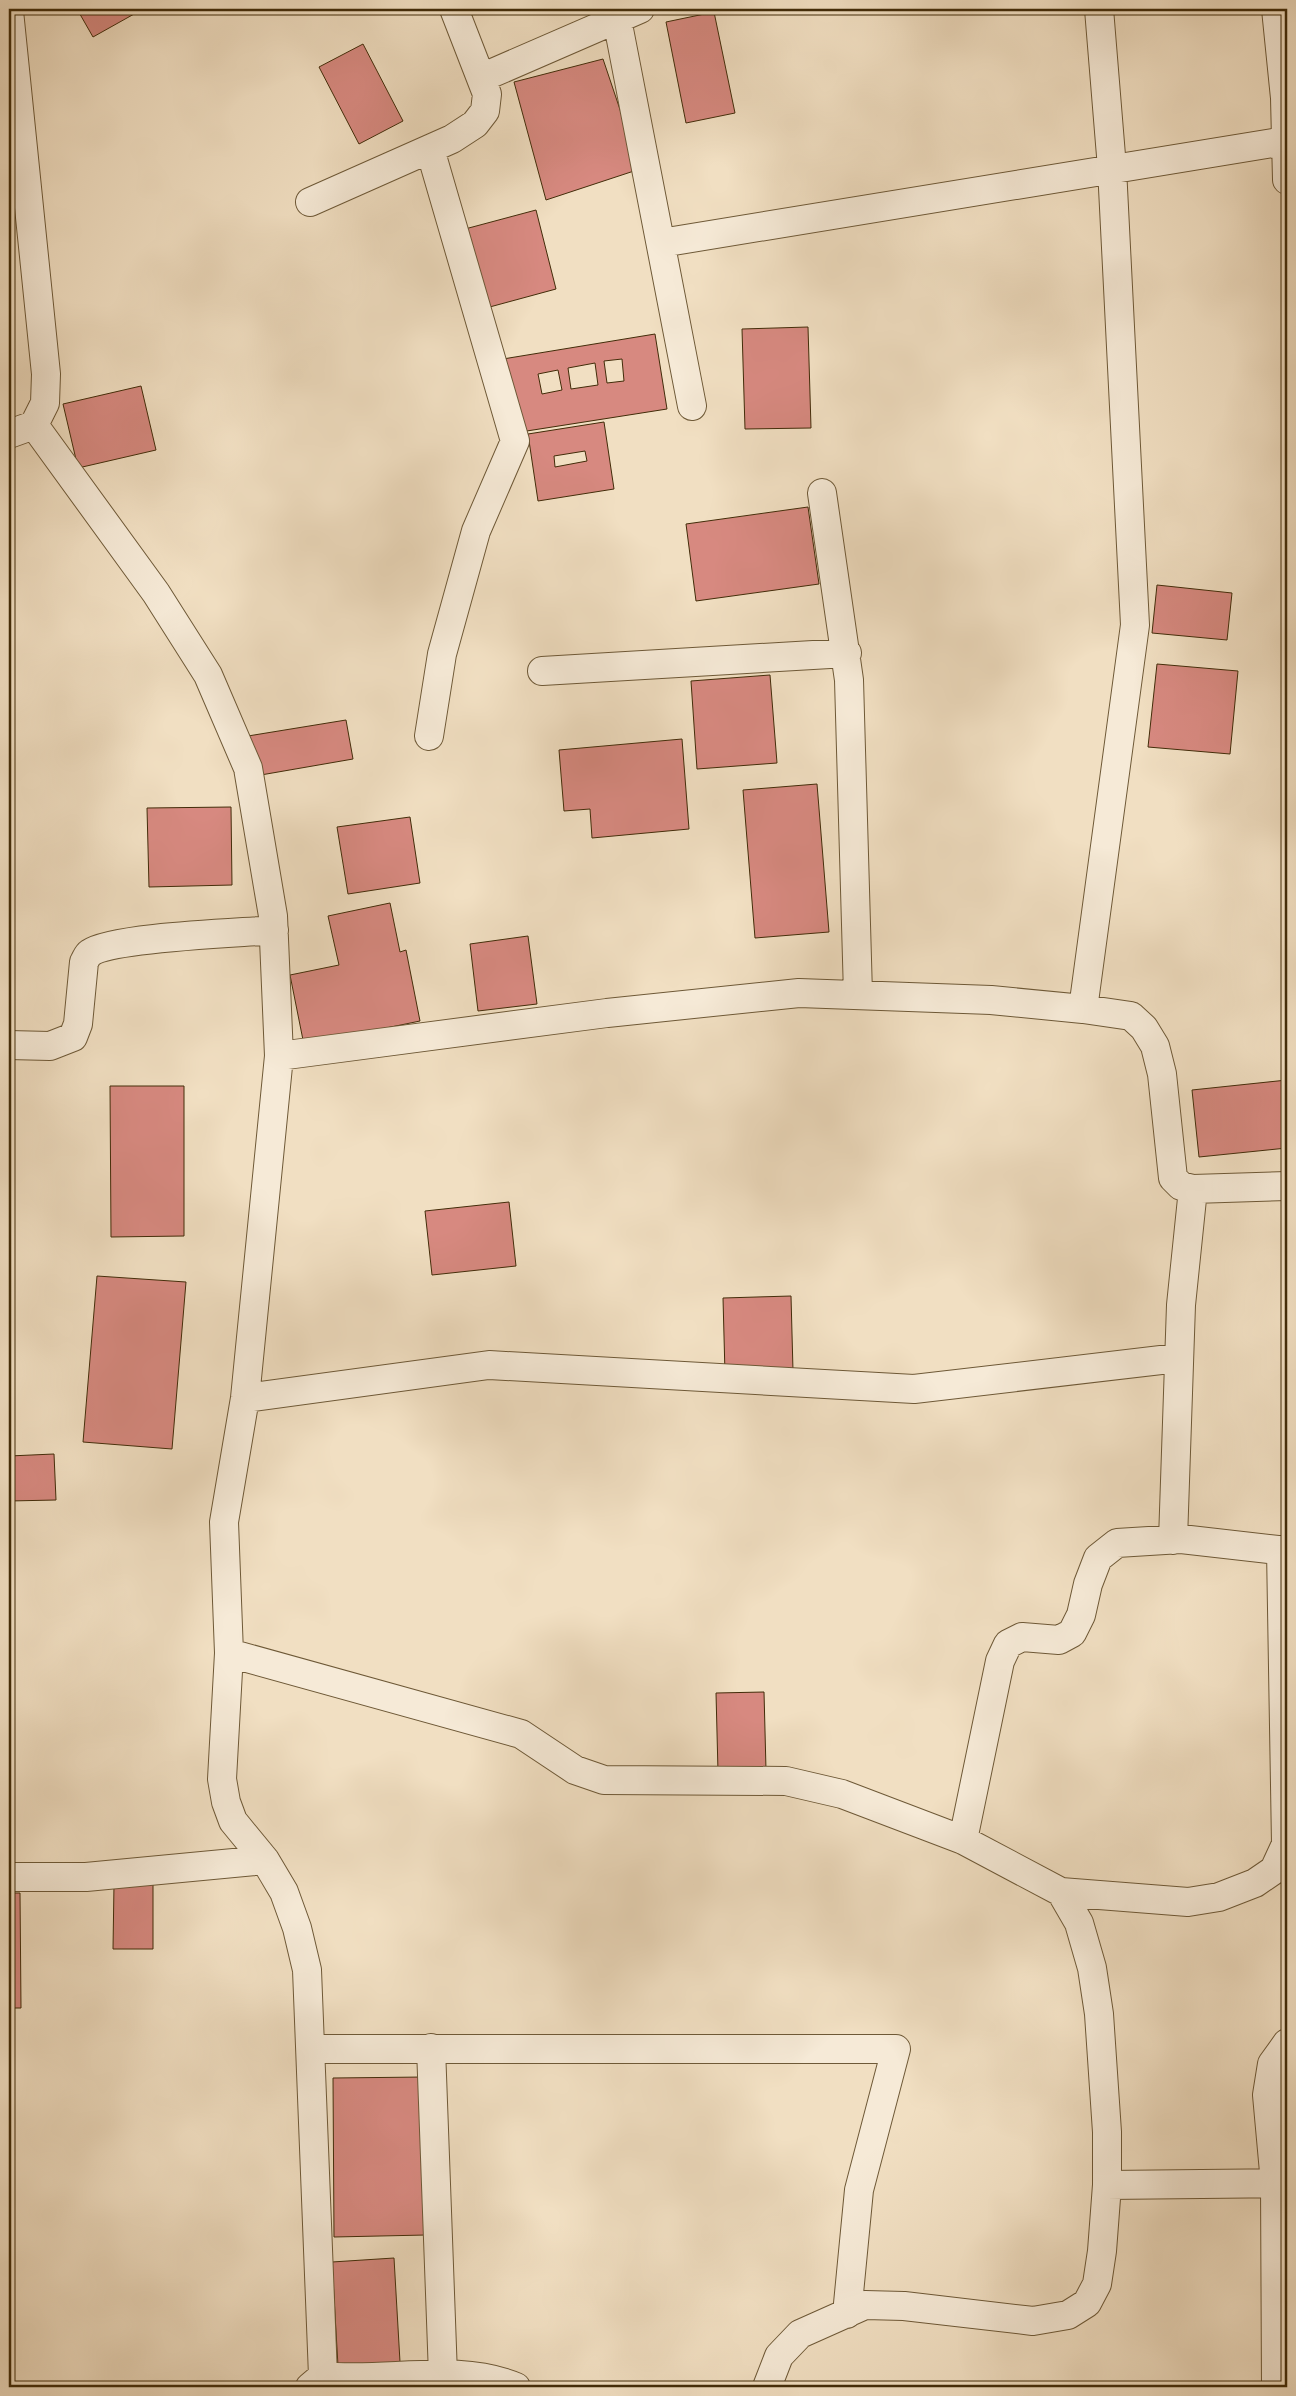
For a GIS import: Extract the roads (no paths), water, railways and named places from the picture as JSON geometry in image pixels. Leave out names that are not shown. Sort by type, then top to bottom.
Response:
[{"type":"street","points":[[310,202],[452,139],[475,124],[485,112],[487,94],[454,9]]},
{"type":"street","points":[[1083,1009],[1135,625],[1112,168],[1098,9]]},
{"type":"street","points":[[1276,9],[1284,98],[1287,180]]},
{"type":"street","points":[[9,11],[46,374],[45,403],[34,425],[9,434]]},
{"type":"street","points":[[481,78],[628,14],[660,243],[692,406]]},
{"type":"street","points":[[660,243],[1285,141]]},
{"type":"street","points":[[429,736],[442,654],[476,531],[514,441],[430,149]]},
{"type":"street","points":[[34,425],[156,593],[208,675],[248,768],[274,930],[279,1056],[245,1398],[224,1522],[229,1654],[222,1779],[226,1802],[232,1820],[265,1860],[284,1892],[297,1928],[307,1970],[311,2049],[317,2381],[380,2383],[443,2375],[477,2377],[505,2382],[516,2387]]},
{"type":"street","points":[[822,493],[847,653],[858,994]]},
{"type":"street","points":[[542,671],[847,653]]},
{"type":"street","points":[[9,1045],[50,1046],[73,1037],[78,1024],[84,962],[89,953],[103,947],[147,940],[274,930]]},
{"type":"street","points":[[279,1056],[607,1013],[799,993],[991,1000],[1083,1009],[1131,1016],[1144,1028],[1155,1046],[1162,1074],[1173,1178],[1181,1186],[1193,1190],[1287,1186]]},
{"type":"street","points":[[1173,1540],[1178,1358],[1181,1306],[1193,1190]]},
{"type":"street","points":[[245,1398],[489,1365],[914,1389],[1178,1358]]},
{"type":"street","points":[[229,1654],[521,1734],[575,1770],[604,1780],[786,1781],[842,1794],[963,1840],[1061,1892],[1188,1902],[1219,1897],[1255,1883],[1274,1870],[1286,1844],[1287,1815],[1283,1718],[1284,1550],[1181,1539],[1148,1540],[1117,1544],[1098,1558],[1088,1584],[1081,1615],[1072,1633],[1059,1640],[1022,1637],[1008,1644],[1000,1662],[963,1840]]},
{"type":"street","points":[[9,1877],[86,1877],[265,1860]]},
{"type":"street","points":[[767,2387],[779,2356],[800,2334],[865,2306],[904,2306],[1033,2321],[1068,2315],[1087,2302],[1097,2284],[1102,2251],[1107,2185],[1107,2132],[1099,2014],[1092,1968],[1079,1923],[1061,1892]]},
{"type":"street","points":[[1276,2387],[1281,2183],[1267,2095],[1272,2064],[1287,2043]]},
{"type":"street","points":[[431,2048],[443,2375]]},
{"type":"street","points":[[311,2049],[896,2049],[859,2190],[847,2314]]},
{"type":"street","points":[[1107,2185],[1281,2183]]}]
